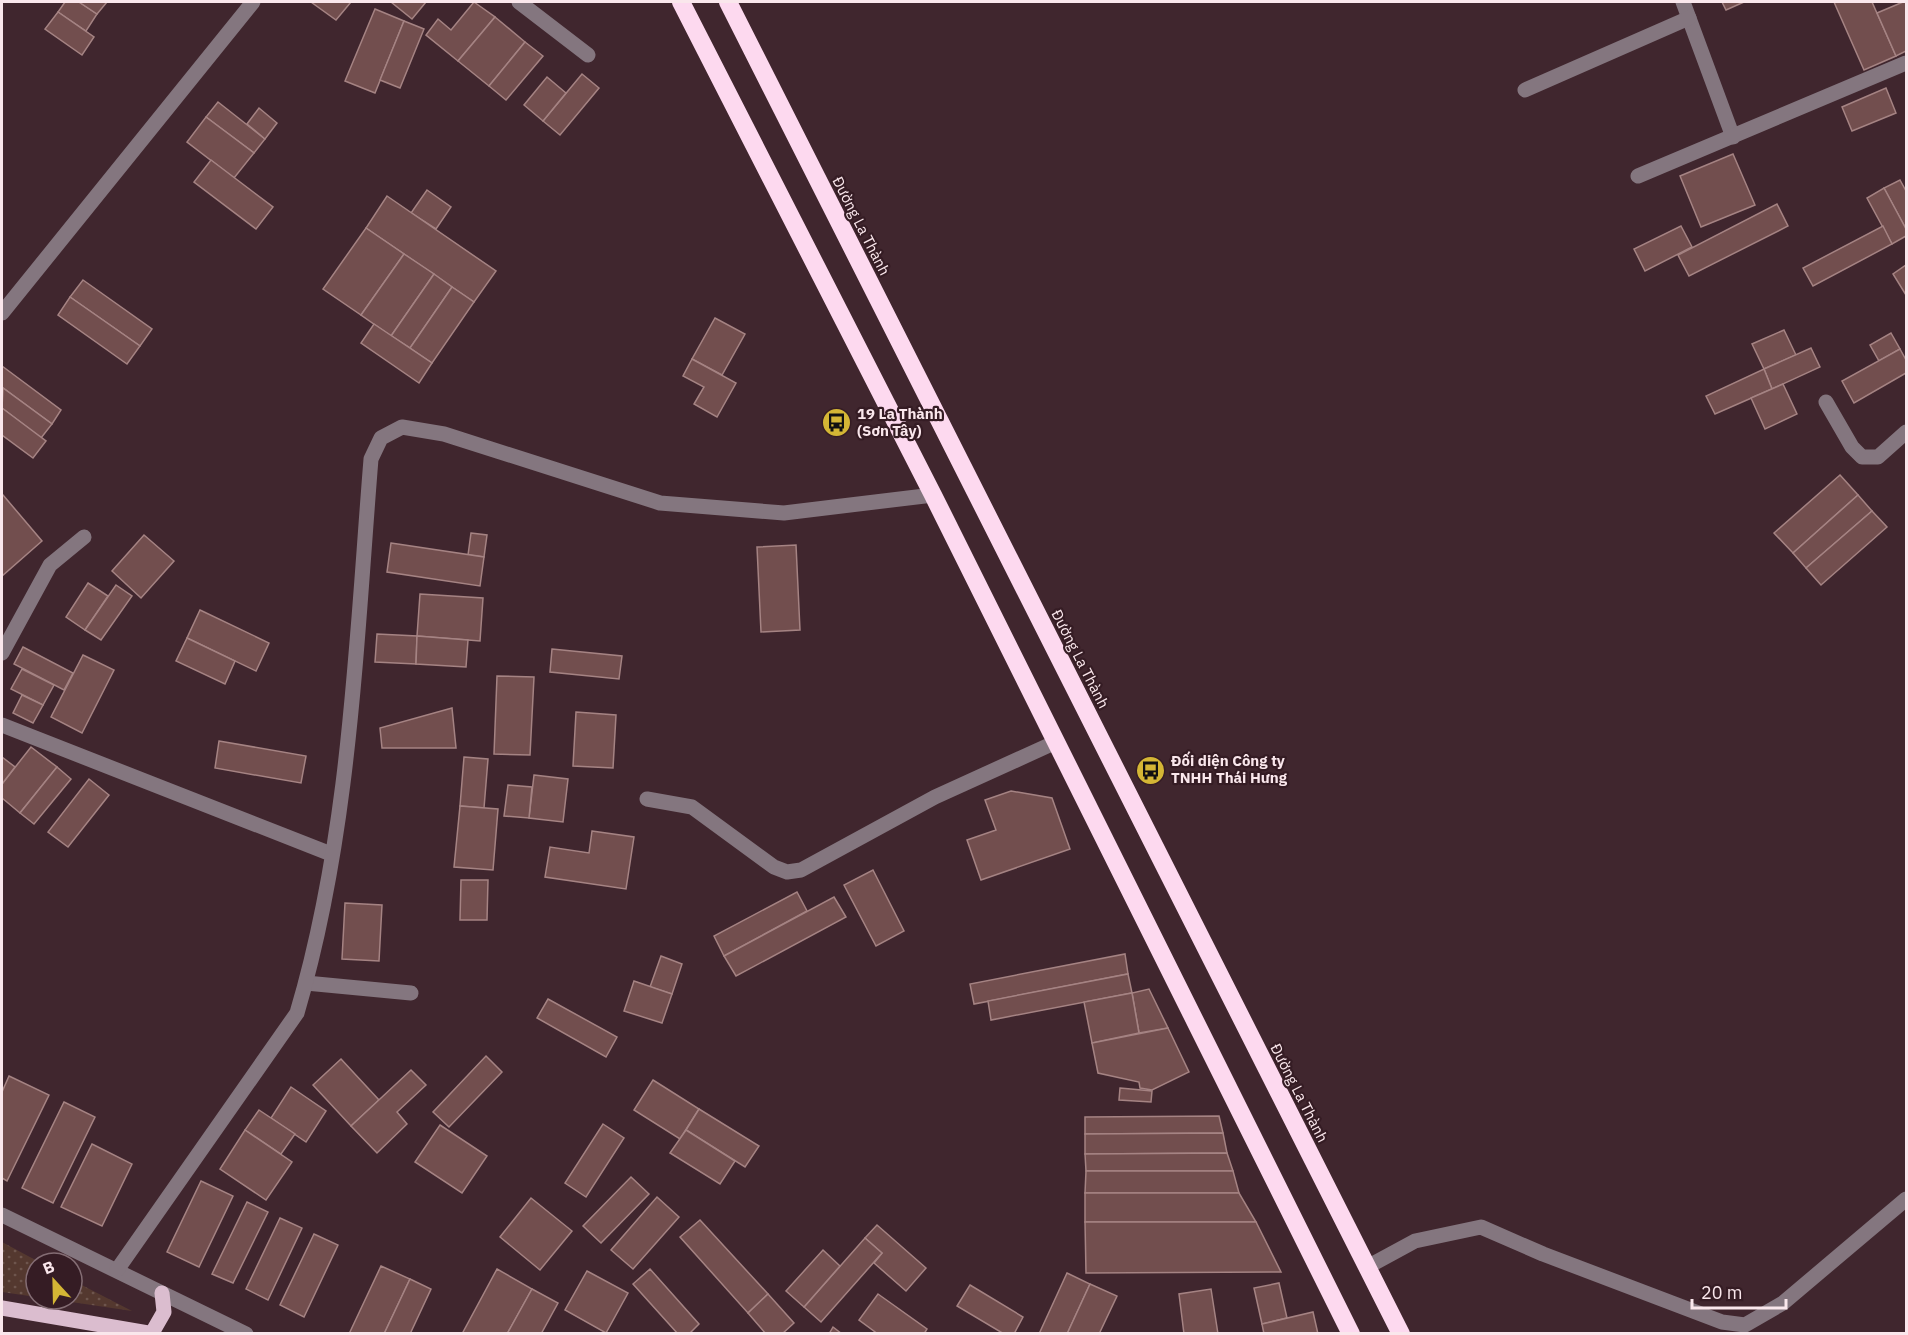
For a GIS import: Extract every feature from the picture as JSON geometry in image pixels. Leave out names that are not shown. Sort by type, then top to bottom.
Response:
[{"type":"highway","points":[[681,2],[933,495],[1351,1334]]},
{"type":"highway","name":"Đường La Thành","points":[[728,2],[1401,1334]]},
{"type":"main road","points":[[2,1308],[153,1333],[164,1312],[162,1293]]},
{"type":"street","points":[[2,313],[253,2]]},
{"type":"street","points":[[519,2],[588,55]]},
{"type":"street","points":[[1683,2],[1733,137]]},
{"type":"street","points":[[1525,90],[1689,18]]},
{"type":"street","points":[[1638,176],[1906,63]]},
{"type":"street","points":[[1826,402],[1852,447],[1862,457],[1878,456],[1906,432]]},
{"type":"street","points":[[117,1270],[297,1013],[306,983],[332,854],[346,762],[371,459],[381,438],[402,427],[444,434],[660,503],[784,513],[933,495]]},
{"type":"street","points":[[2,653],[50,565],[84,537]]},
{"type":"street","points":[[2,725],[332,854]]},
{"type":"street","points":[[647,800],[692,807],[774,867],[787,872],[801,870],[935,797],[1056,742]]},
{"type":"street","points":[[306,983],[411,993]]},
{"type":"street","points":[[1367,1267],[1414,1241],[1481,1227],[1543,1254],[1722,1322],[1744,1325],[1783,1303],[1906,1199]]},
{"type":"street","points":[[2,1215],[246,1334]]},
{"type":"shaded area","points":[[2,1242],[24,1254],[24,1295],[2,1292]]},
{"type":"shaded area","points":[[84,1286],[132,1311],[84,1304]]},
{"type":"building","points":[[65,2],[79,2],[97,14],[86,31],[58,12]]},
{"type":"building","points":[[79,2],[107,2],[97,14]]},
{"type":"building","points":[[311,2],[351,2],[336,20]]},
{"type":"building","points":[[391,2],[426,2],[412,19]]},
{"type":"building","points":[[474,2],[495,17],[458,61],[426,35],[438,19],[451,30]]},
{"type":"building","points":[[1722,2],[1744,2],[1726,10]]},
{"type":"building","points":[[1834,2],[1872,2],[1896,56],[1864,70]]},
{"type":"building","points":[[1906,2],[1906,51],[1896,56],[1877,13]]},
{"type":"building","points":[[375,9],[404,21],[375,93],[345,81]]},
{"type":"building","points":[[58,12],[94,37],[82,55],[45,29]]},
{"type":"building","points":[[495,17],[525,42],[489,86],[458,61]]},
{"type":"building","points":[[404,21],[424,29],[400,88],[380,80]]},
{"type":"building","points":[[525,42],[543,56],[506,100],[489,86]]},
{"type":"building","points":[[582,74],[599,88],[560,135],[543,121]]},
{"type":"building","points":[[547,77],[566,93],[543,121],[524,105]]},
{"type":"building","points":[[1886,88],[1896,113],[1852,131],[1842,107]]},
{"type":"building","points":[[218,102],[265,139],[254,153],[206,117]]},
{"type":"building","points":[[259,108],[277,123],[265,139],[247,124]]},
{"type":"building","points":[[206,117],[254,153],[234,178],[187,142]]},
{"type":"building","points":[[1733,154],[1755,205],[1701,227],[1680,176]]},
{"type":"building","points":[[211,160],[273,207],[256,229],[194,182]]},
{"type":"building","points":[[1900,180],[1906,191],[1906,229],[1884,188]]},
{"type":"building","points":[[1884,188],[1906,229],[1906,236],[1892,244],[1867,198]]},
{"type":"building","points":[[427,190],[451,207],[436,229],[411,213]]},
{"type":"building","points":[[387,196],[496,271],[474,302],[366,228]]},
{"type":"building","points":[[1777,204],[1788,226],[1689,276],[1678,255]]},
{"type":"building","points":[[1681,226],[1692,247],[1645,271],[1634,249]]},
{"type":"building","points":[[1883,226],[1892,244],[1813,286],[1803,268]]},
{"type":"building","points":[[366,228],[404,254],[361,315],[323,289]]},
{"type":"building","points":[[404,254],[434,274],[391,336],[361,315]]},
{"type":"building","points":[[1906,265],[1906,295],[1893,274]]},
{"type":"building","points":[[434,274],[452,287],[410,348],[391,336]]},
{"type":"building","points":[[83,280],[152,329],[140,346],[70,297]]},
{"type":"building","points":[[452,287],[474,302],[432,363],[410,348]]},
{"type":"building","points":[[70,297],[140,346],[127,364],[58,315]]},
{"type":"building","points":[[715,318],[745,334],[722,375],[692,359]]},
{"type":"building","points":[[374,324],[432,363],[419,383],[361,343]]},
{"type":"building","points":[[1784,330],[1796,355],[1764,369],[1752,344]]},
{"type":"building","points":[[1891,333],[1900,349],[1879,361],[1870,345]]},
{"type":"building","points":[[1811,348],[1820,367],[1772,389],[1764,369]]},
{"type":"building","points":[[1900,349],[1906,360],[1906,373],[1854,403],[1842,381]]},
{"type":"building","points":[[692,359],[736,383],[717,417],[694,404],[704,387],[683,376]]},
{"type":"building","points":[[2,366],[61,410],[52,424],[2,387]]},
{"type":"building","points":[[1764,369],[1772,389],[1715,414],[1706,396]]},
{"type":"building","points":[[1783,384],[1797,414],[1765,429],[1751,398]]},
{"type":"building","points":[[3,388],[52,424],[41,438],[2,408]]},
{"type":"building","points":[[2,408],[46,441],[33,458],[2,435]]},
{"type":"building","points":[[1840,475],[1858,495],[1793,553],[1774,533]]},
{"type":"building","points":[[1858,495],[1872,511],[1806,568],[1793,553]]},
{"type":"building","points":[[2,496],[42,541],[2,576]]},
{"type":"building","points":[[1872,511],[1887,527],[1821,585],[1806,568]]},
{"type":"building","points":[[471,533],[487,535],[484,557],[468,555]]},
{"type":"building","points":[[144,535],[174,561],[141,598],[112,571]]},
{"type":"building","points":[[391,543],[484,557],[480,586],[387,572]]},
{"type":"building","points":[[796,545],[800,630],[761,632],[757,547]]},
{"type":"building","points":[[88,583],[108,596],[85,630],[66,617]]},
{"type":"building","points":[[116,585],[132,596],[101,640],[85,630]]},
{"type":"building","points":[[420,594],[483,598],[480,641],[417,636]]},
{"type":"building","points":[[200,610],[269,643],[256,671],[187,638]]},
{"type":"building","points":[[377,634],[417,636],[416,664],[375,662]]},
{"type":"building","points":[[417,636],[468,640],[466,667],[416,664]]},
{"type":"building","points":[[187,638],[235,661],[225,684],[176,661]]},
{"type":"building","points":[[23,647],[73,673],[64,690],[14,664]]},
{"type":"building","points":[[552,649],[622,656],[619,679],[550,672]]},
{"type":"building","points":[[83,655],[114,670],[82,733],[51,717]]},
{"type":"building","points":[[22,669],[54,685],[43,705],[11,689]]},
{"type":"building","points":[[497,676],[534,677],[530,755],[494,754]]},
{"type":"building","points":[[22,695],[43,705],[33,723],[13,713]]},
{"type":"building","points":[[452,708],[456,748],[382,748],[380,728]]},
{"type":"building","points":[[576,712],[616,715],[613,768],[573,766]]},
{"type":"building","points":[[219,741],[306,756],[301,783],[215,768]]},
{"type":"building","points":[[31,747],[57,767],[20,813],[2,798],[2,784]]},
{"type":"building","points":[[2,757],[15,767],[2,784]]},
{"type":"building","points":[[464,757],[488,759],[484,808],[460,806]]},
{"type":"building","points":[[57,767],[71,779],[34,824],[20,813]]},
{"type":"building","points":[[534,775],[568,779],[563,822],[529,818]]},
{"type":"building","points":[[89,779],[109,795],[68,847],[48,832]]},
{"type":"building","points":[[508,785],[532,787],[529,818],[504,816]]},
{"type":"building","points":[[1011,791],[1052,798],[1070,849],[981,880],[967,840],[996,830],[985,800]]},
{"type":"building","points":[[460,806],[498,809],[493,870],[454,867]]},
{"type":"building","points":[[592,831],[634,837],[626,889],[545,877],[550,847],[589,853]]},
{"type":"building","points":[[873,870],[904,931],[876,946],[844,885]]},
{"type":"building","points":[[461,880],[488,880],[487,920],[460,920]]},
{"type":"building","points":[[797,892],[807,911],[724,956],[714,936]]},
{"type":"building","points":[[834,897],[846,917],[736,976],[724,956]]},
{"type":"building","points":[[345,903],[382,905],[379,961],[342,959]]},
{"type":"building","points":[[1125,954],[1128,974],[974,1004],[970,984]]},
{"type":"building","points":[[661,956],[682,964],[672,994],[650,987]]},
{"type":"building","points":[[1128,974],[1132,993],[991,1020],[988,1001]]},
{"type":"building","points":[[634,981],[672,994],[662,1023],[624,1011]]},
{"type":"building","points":[[1149,989],[1168,1028],[1139,1033],[1132,993]]},
{"type":"building","points":[[1132,993],[1139,1033],[1092,1043],[1084,1002]]},
{"type":"building","points":[[548,999],[617,1037],[606,1057],[537,1018]]},
{"type":"building","points":[[1168,1028],[1189,1072],[1152,1090],[1140,1088],[1139,1082],[1098,1073],[1092,1043]]},
{"type":"building","points":[[486,1056],[502,1072],[449,1127],[433,1112]]},
{"type":"building","points":[[341,1059],[379,1100],[351,1126],[313,1085]]},
{"type":"building","points":[[411,1070],[426,1085],[397,1112],[407,1124],[377,1153],[351,1126]]},
{"type":"building","points":[[9,1076],[49,1095],[7,1181],[2,1178],[2,1092]]},
{"type":"building","points":[[653,1080],[699,1109],[680,1139],[634,1110]]},
{"type":"building","points":[[291,1087],[326,1111],[306,1142],[271,1118]]},
{"type":"building","points":[[1120,1088],[1152,1091],[1151,1102],[1119,1100]]},
{"type":"building","points":[[64,1102],[95,1117],[53,1203],[22,1188]]},
{"type":"building","points":[[699,1109],[759,1146],[745,1167],[686,1130]]},
{"type":"building","points":[[259,1110],[295,1134],[281,1154],[245,1130]]},
{"type":"building","points":[[1219,1116],[1223,1133],[1085,1134],[1085,1117]]},
{"type":"building","points":[[603,1124],[624,1138],[586,1197],[565,1183]]},
{"type":"building","points":[[440,1125],[487,1156],[462,1193],[415,1162]]},
{"type":"building","points":[[245,1130],[292,1162],[266,1200],[220,1169]]},
{"type":"building","points":[[686,1130],[735,1161],[720,1184],[670,1153]]},
{"type":"building","points":[[1223,1133],[1227,1153],[1085,1154],[1085,1134]]},
{"type":"building","points":[[92,1144],[132,1164],[102,1226],[61,1207]]},
{"type":"building","points":[[1227,1153],[1233,1171],[1086,1171],[1085,1154]]},
{"type":"building","points":[[1086,1171],[1233,1171],[1239,1193],[1085,1193]]},
{"type":"building","points":[[631,1177],[649,1194],[601,1243],[583,1226]]},
{"type":"building","points":[[201,1181],[233,1196],[199,1267],[167,1252]]},
{"type":"building","points":[[1085,1193],[1239,1193],[1256,1222],[1085,1222]]},
{"type":"building","points":[[657,1197],[679,1217],[633,1269],[611,1250]]},
{"type":"building","points":[[531,1198],[572,1231],[540,1270],[500,1237]]},
{"type":"building","points":[[247,1202],[268,1212],[233,1283],[212,1274]]},
{"type":"building","points":[[280,1218],[302,1228],[268,1300],[246,1289]]},
{"type":"building","points":[[700,1220],[768,1294],[748,1313],[680,1237]]},
{"type":"building","points":[[1085,1222],[1256,1222],[1281,1272],[1086,1273]]},
{"type":"building","points":[[877,1225],[926,1268],[906,1291],[874,1263],[882,1253],[865,1238]]},
{"type":"building","points":[[314,1234],[338,1245],[304,1317],[280,1305]]},
{"type":"building","points":[[865,1238],[882,1253],[821,1322],[804,1307]]},
{"type":"building","points":[[823,1250],[840,1266],[804,1307],[786,1291]]},
{"type":"building","points":[[381,1266],[410,1279],[384,1334],[349,1334]]},
{"type":"building","points":[[497,1269],[532,1289],[507,1334],[462,1334]]},
{"type":"building","points":[[650,1269],[699,1324],[689,1334],[678,1334],[633,1284]]},
{"type":"building","points":[[587,1271],[628,1293],[606,1333],[565,1310]]},
{"type":"building","points":[[1067,1273],[1090,1284],[1067,1334],[1039,1334]]},
{"type":"building","points":[[410,1279],[431,1289],[410,1334],[384,1334]]},
{"type":"building","points":[[1279,1283],[1287,1318],[1262,1324],[1254,1288]]},
{"type":"building","points":[[1090,1284],[1117,1296],[1099,1334],[1067,1334]]},
{"type":"building","points":[[970,1285],[1023,1317],[1014,1334],[1004,1334],[957,1306]]},
{"type":"building","points":[[532,1289],[558,1303],[541,1334],[507,1334]]},
{"type":"building","points":[[1211,1289],[1218,1334],[1184,1334],[1179,1294]]},
{"type":"building","points":[[768,1294],[794,1323],[782,1334],[766,1334],[748,1313]]},
{"type":"building","points":[[878,1294],[927,1329],[924,1334],[878,1334],[859,1320]]},
{"type":"building","points":[[1313,1312],[1318,1334],[1264,1334],[1262,1324]]},
{"type":"building","points":[[833,1327],[842,1334],[829,1334]]},
{"type":"place","name":"19 La Thành (Sơn Tây)","points":[[836,423]]},
{"type":"place","name":"Đối diện Công ty TNHH Thái Hưng","points":[[1150,770]]}]
